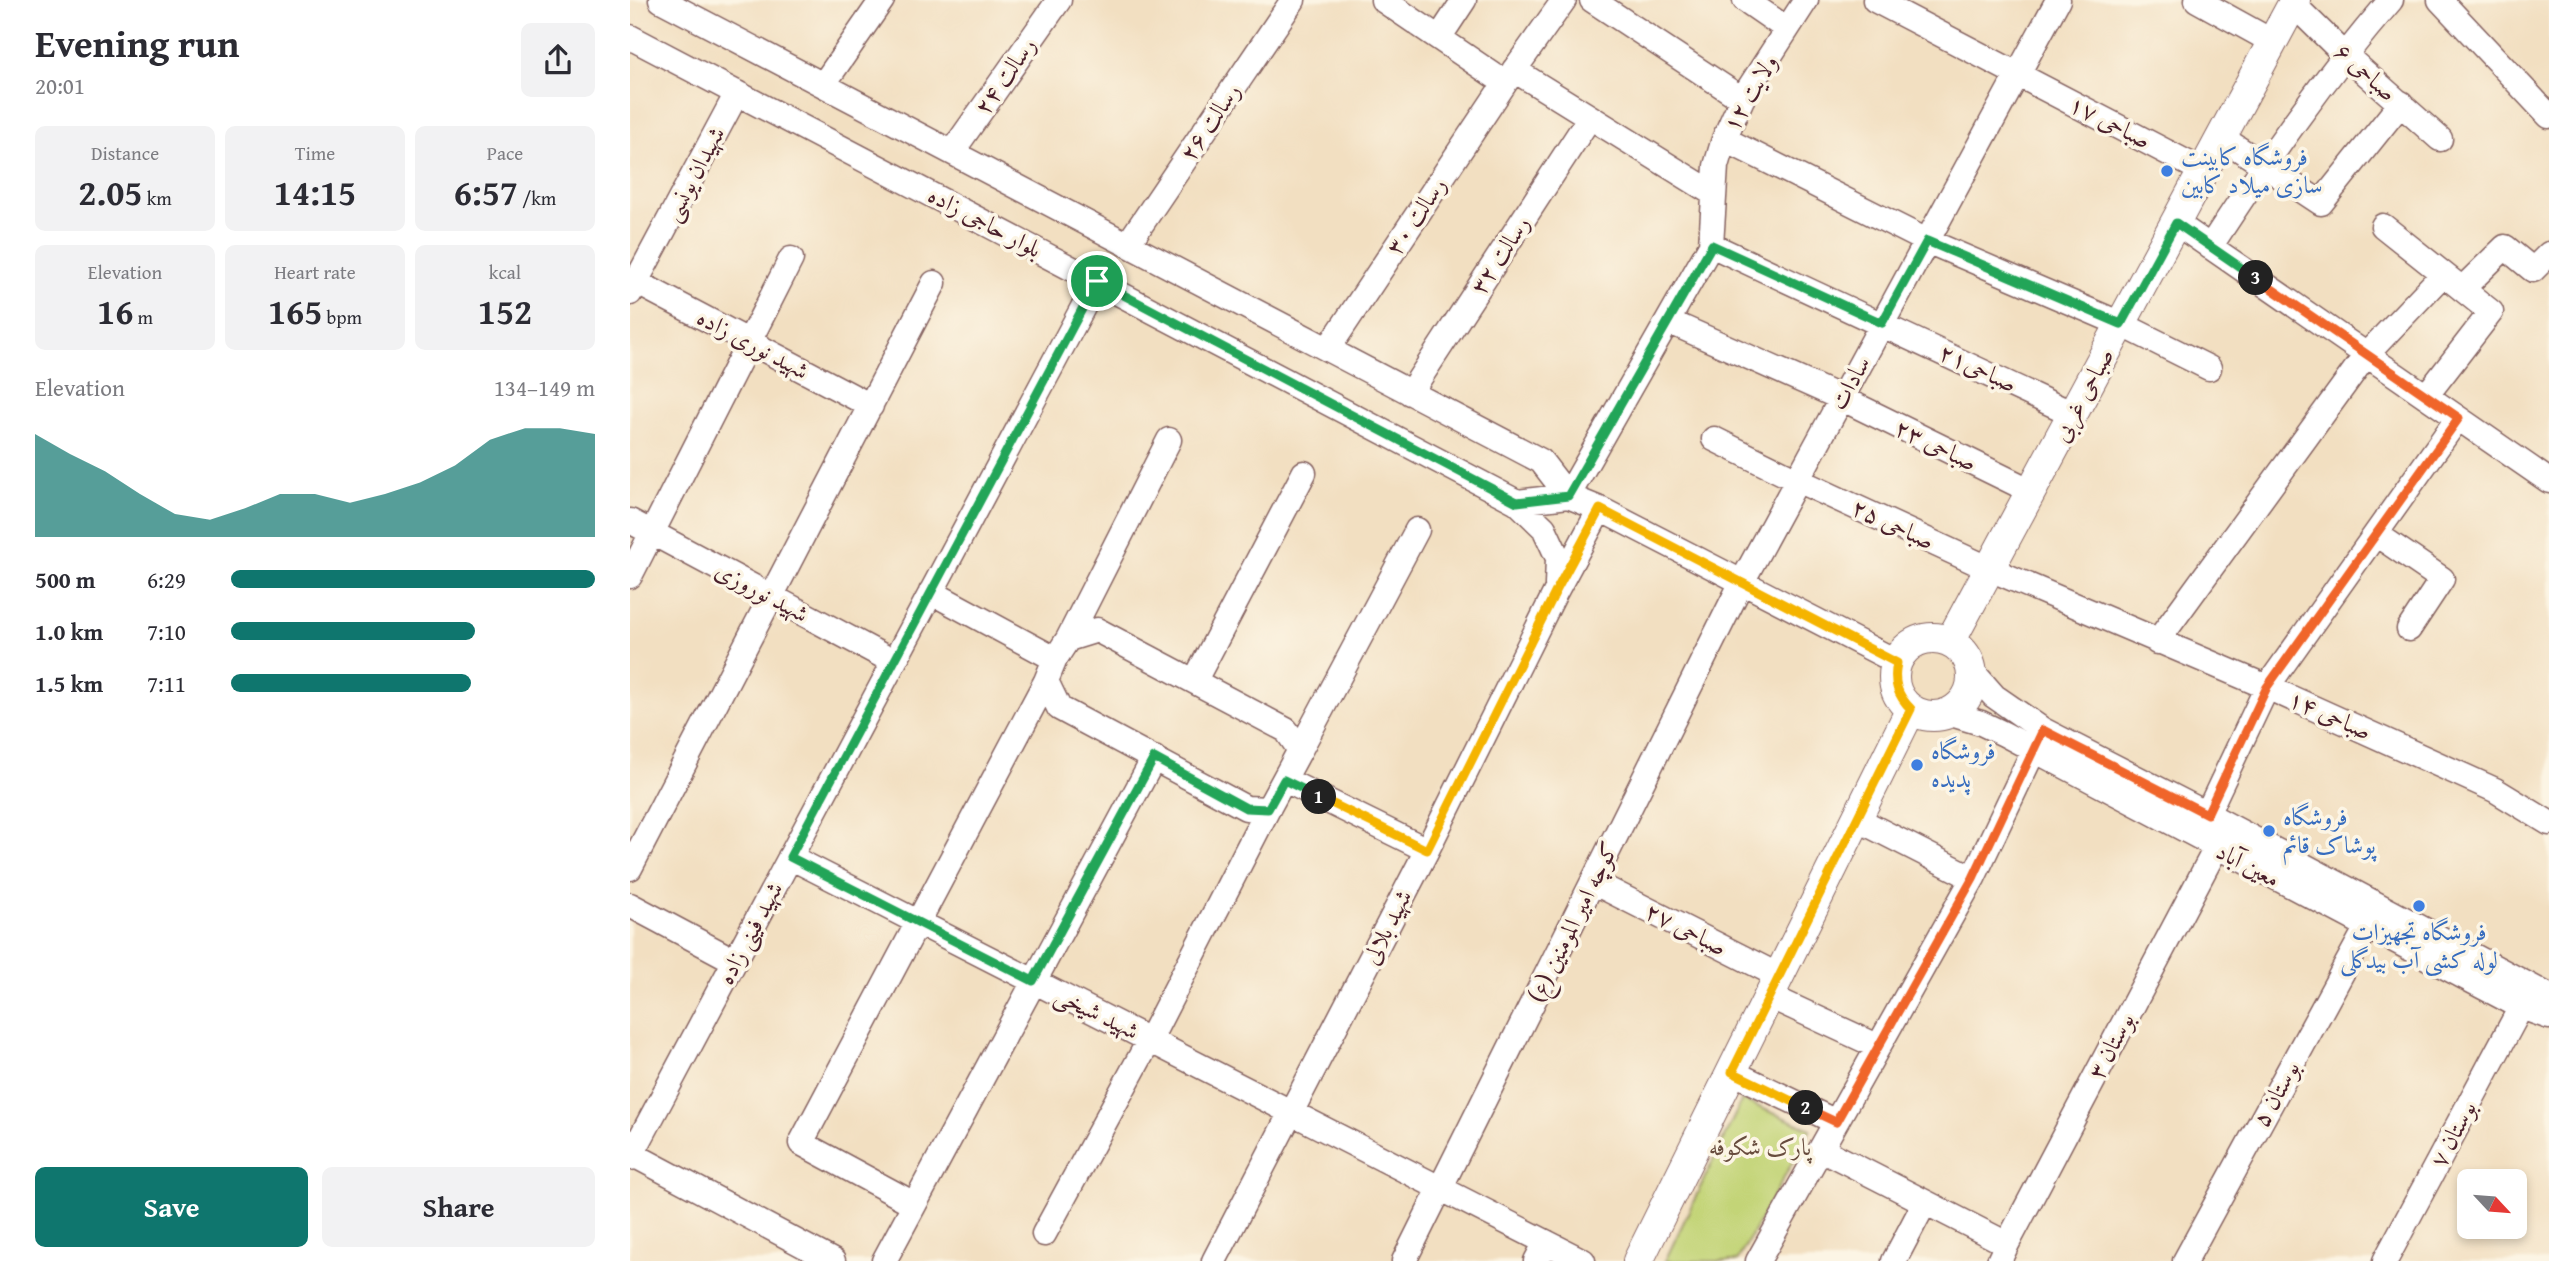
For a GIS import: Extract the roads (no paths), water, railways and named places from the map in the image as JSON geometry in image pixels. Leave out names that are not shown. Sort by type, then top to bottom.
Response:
[{"type":"main road","name":"صباحی غربی","points":[[1950,642],[2294,2]]},
{"type":"main road","points":[[1938,638],[1950,642],[1961,649],[1972,671],[1967,696],[1959,706],[1948,713],[1922,715],[1901,700],[1894,675],[1897,663],[1914,643],[1938,638]]},
{"type":"main road","points":[[1638,1261],[1911,709]]},
{"type":"street","name":"بلوار حاجی زاده","points":[[661,0],[688,6],[823,85],[1541,461],[1568,496]]},
{"type":"street","points":[[823,85],[882,0]]},
{"type":"street","name":"رسالت ۲۴","points":[[951,152],[1059,0]]},
{"type":"street","name":"رسالت ۲۶","points":[[1128,244],[1293,0]]},
{"type":"street","points":[[1383,0],[1438,37],[1590,117],[1714,194]]},
{"type":"street","points":[[1438,37],[1464,0]]},
{"type":"street","name":"رسالت ۳۰","points":[[1328,349],[1509,76],[1564,0]]},
{"type":"street","points":[[1592,0],[1742,99]]},
{"type":"street","points":[[1745,0],[1787,29]]},
{"type":"street","name":"ولایت ۱۲","points":[[1712,245],[1716,166],[1724,139],[1742,99],[1806,0]]},
{"type":"street","name":"صباحی ۱۷","points":[[1875,0],[2203,171]]},
{"type":"street","name":"سادات","points":[[1742,582],[2058,0]]},
{"type":"street","points":[[2196,0],[2273,42]]},
{"type":"street","points":[[2210,247],[2263,165],[2344,54],[2390,0]]},
{"type":"street","points":[[2440,0],[2549,116]]},
{"type":"street","name":"صباحی ۶","points":[[2294,2],[2344,54],[2440,139]]},
{"type":"street","name":"بلوار حاجی زاده","points":[[630,37],[737,93],[1092,290],[1517,502],[1544,528],[1558,558],[1556,591]]},
{"type":"street","name":"شهیدان یونسی","points":[[633,287],[737,93]]},
{"type":"street","points":[[2221,137],[2321,203],[2401,103]]},
{"type":"street","name":"رسالت ۳۲","points":[[1410,393],[1590,117]]},
{"type":"street","points":[[1724,139],[1927,241],[2121,324],[2209,368]]},
{"type":"street","points":[[2176,223],[2549,481]]},
{"type":"street","points":[[2383,226],[2491,312],[2426,396]]},
{"type":"street","points":[[1568,496],[1712,245]]},
{"type":"street","name":"صباحی۲۱","points":[[1712,245],[2073,414]]},
{"type":"street","points":[[2157,642],[2366,355],[2453,282],[2505,247],[2533,270],[2549,254]]},
{"type":"street","points":[[630,576],[791,259]]},
{"type":"street","points":[[630,868],[934,283]]},
{"type":"street","name":"شهید نوری زاده","points":[[633,287],[749,342],[871,405]]},
{"type":"street","name":"شهید فینی زاده","points":[[631,1155],[1092,290]]},
{"type":"street","name":"صباحی ۲۳","points":[[1668,320],[1841,398],[2031,491]]},
{"type":"street","points":[[2207,814],[2267,687],[2459,418]]},
{"type":"street","name":"صباحی ۲۵","points":[[1714,439],[1990,569]]},
{"type":"street","points":[[914,1204],[801,1143],[1169,440]]},
{"type":"street","points":[[1195,680],[1304,473]]},
{"type":"street","points":[[1517,502],[1568,496],[1600,509],[1897,663]]},
{"type":"street","name":"شهید بلالی","points":[[1214,1261],[1600,509]]},
{"type":"street","name":"شهید نوروزی","points":[[630,521],[894,662]]},
{"type":"street","points":[[1044,1234],[1150,1039],[1268,809],[1417,530]]},
{"type":"street","points":[[2376,534],[2442,579],[2409,629]]},
{"type":"street","name":"صباحی ۱۴","points":[[1990,569],[2267,687],[2495,790],[2549,823]]},
{"type":"street","name":"کوچه امیر المومنین (ع)","points":[[1404,1261],[1742,582]]},
{"type":"street","points":[[931,592],[1056,659]]},
{"type":"street","points":[[1056,659],[1097,630],[1286,730],[1300,750]]},
{"type":"street","points":[[1056,659],[1059,708],[1246,808],[1268,809]]},
{"type":"street","name":"معین آباد","points":[[1972,671],[2038,741],[2216,848],[2521,1007],[2549,1017]]},
{"type":"street","name":"معین آباد","points":[[1948,713],[2038,741],[2207,814],[2549,996]]},
{"type":"street","points":[[1758,1261],[1973,878],[2038,741]]},
{"type":"street","points":[[884,1261],[1154,758]]},
{"type":"street","points":[[1284,780],[1427,850]]},
{"type":"street","points":[[1857,819],[1973,878]]},
{"type":"street","name":"بوستان ۳","points":[[2003,1253],[2216,848]]},
{"type":"street","name":"شهید شیخی","points":[[790,857],[1440,1189],[1541,1252],[1583,1261]]},
{"type":"street","name":"صباحی ۲۷","points":[[1593,882],[1877,1046]]},
{"type":"street","points":[[630,905],[735,961]]},
{"type":"street","name":"بوستان ۵","points":[[2185,1261],[2367,927]]},
{"type":"street","name":"بوستان ۷","points":[[2385,1261],[2521,1007]]},
{"type":"street","points":[[1732,1072],[1836,1122]]},
{"type":"street","points":[[1821,1149],[1924,1202],[2003,1253]]},
{"type":"street","points":[[631,1155],[833,1261]]},
{"type":"street","points":[[1894,1261],[1924,1202]]},
{"type":"place","name":"فروشگاه کابینت سازی میلاد کابین","points":[[2167,171]]},
{"type":"place","name":"فروشگاه پدیده","points":[[1917,765]]},
{"type":"place","name":"فروشگاه پوشاک قائم","points":[[2269,831]]},
{"type":"place","name":"فروشگاه تجهیزات لوله کشی آب بیدگلی","points":[[2419,906]]},
{"type":"park label","name":"پارک شکوفه","points":[[1760,1147]]}]
